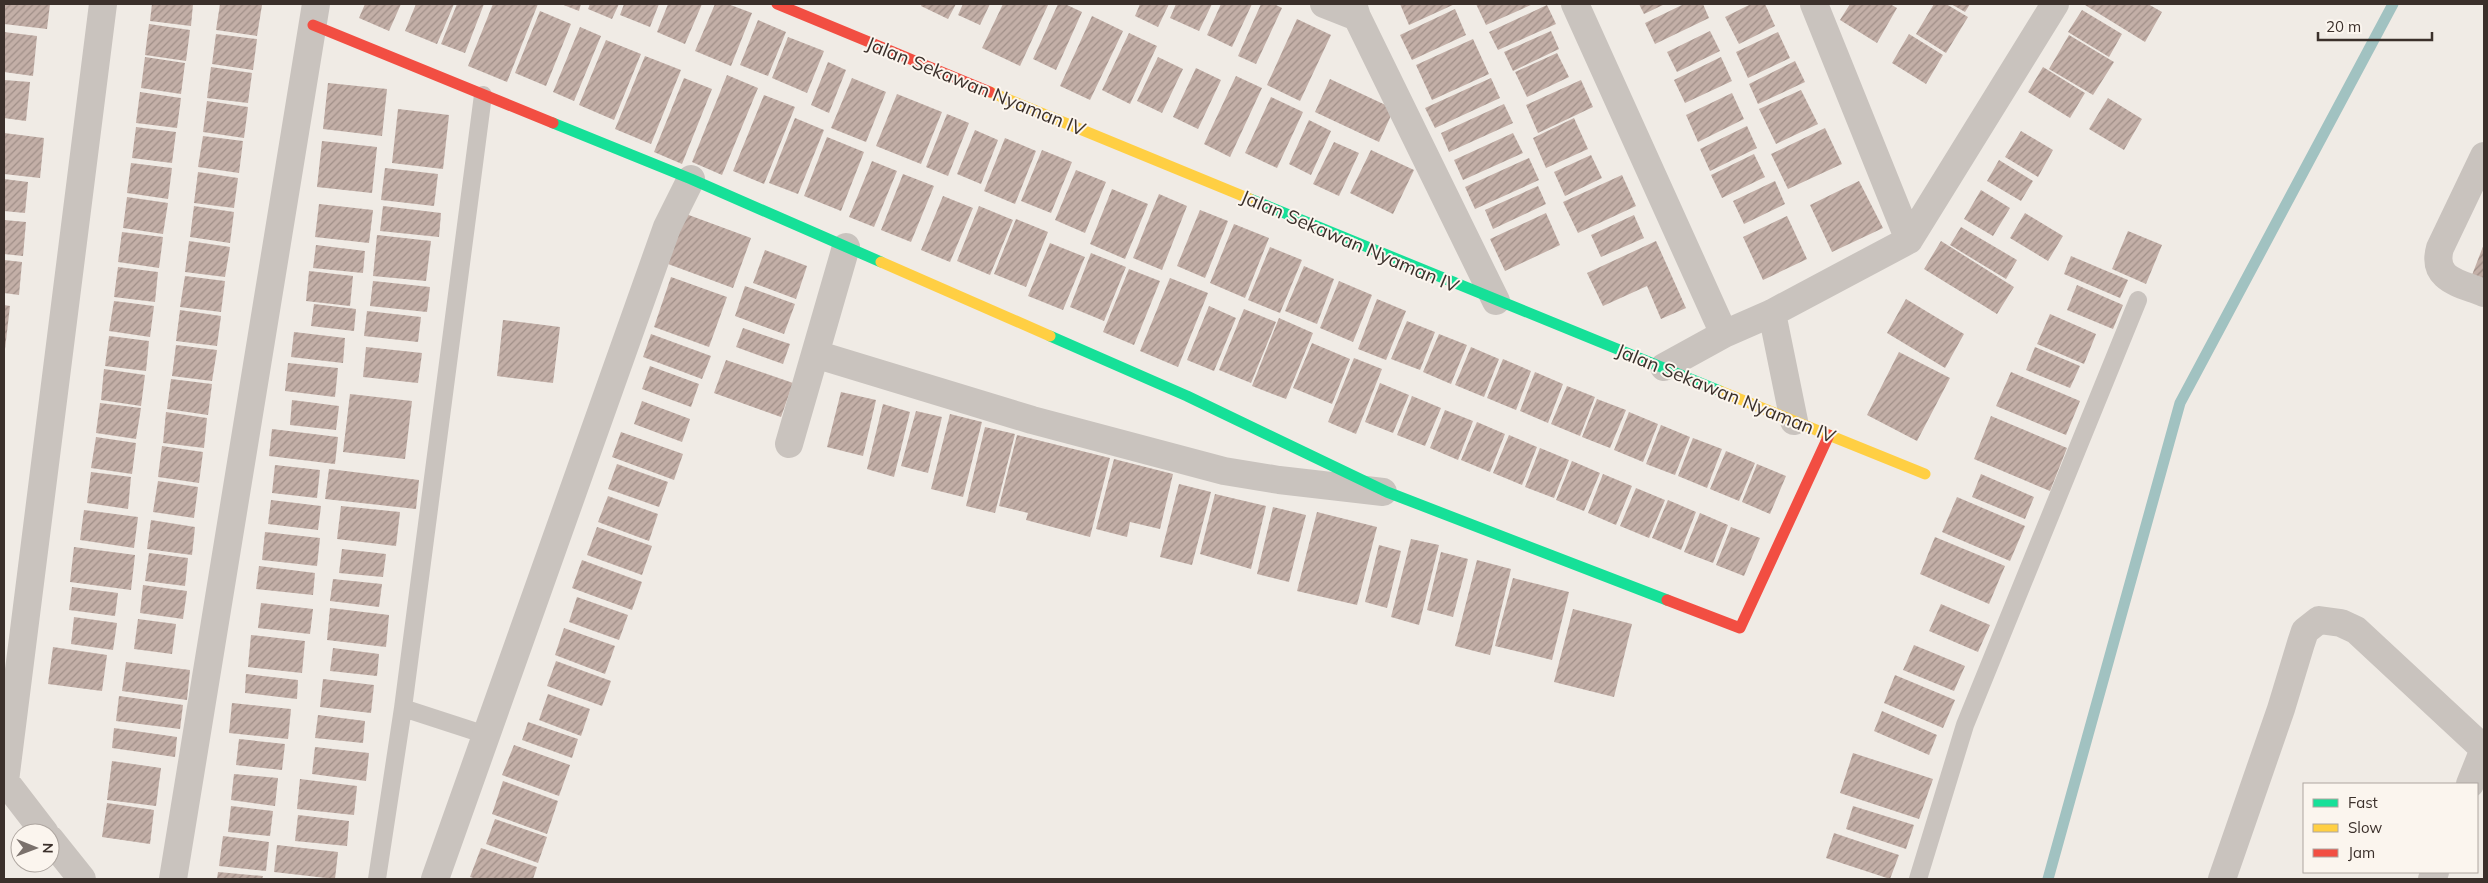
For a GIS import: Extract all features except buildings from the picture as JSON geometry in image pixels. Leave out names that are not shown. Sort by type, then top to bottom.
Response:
[{"type":"street","points":[[37,823],[4,781],[103,4]]},
{"type":"street","name":"Jalan Sekawan Nyaman IV","points":[[777,4],[1496,301],[1664,367],[1925,474]]},
{"type":"street","points":[[1324,4],[1355,10],[1496,301]]},
{"type":"street","points":[[1575,4],[1724,334]]},
{"type":"street","points":[[1814,4],[1909,240]]},
{"type":"street","points":[[1664,367],[1724,334],[1772,312],[1909,240],[2055,4]]},
{"type":"street","points":[[174,879],[315,14],[483,95],[691,179],[1187,396],[1387,492],[1740,628],[1829,435]]},
{"type":"street","points":[[2484,156],[2440,248],[2437,260],[2440,270],[2453,280],[2484,292]]},
{"type":"street","points":[[435,879],[667,227],[691,179]]},
{"type":"street","points":[[789,444],[846,247]]},
{"type":"street","points":[[1772,312],[1794,421]]},
{"type":"street","points":[[815,354],[1032,420],[1224,471],[1279,480],[1387,492]]},
{"type":"street","points":[[2222,879],[2280,709],[2298,649],[2305,631],[2319,620],[2341,623],[2356,630],[2484,749],[2470,783]]},
{"type":"street","points":[[60,852],[82,879]]},
{"type":"lane","points":[[377,879],[403,708],[483,95]]},
{"type":"lane","points":[[1918,879],[1965,725],[2138,300]]},
{"type":"lane","points":[[403,708],[486,735]]},
{"type":"waterway","points":[[2048,879],[2180,403],[2393,4]]},
{"type":"traffic: fast","points":[[553,123],[691,179],[881,262]]},
{"type":"traffic: fast","points":[[1250,199],[1720,391]]},
{"type":"traffic: fast","points":[[1050,336],[1187,396],[1387,492],[1667,600]]},
{"type":"traffic: slow","points":[[990,92],[1250,199]]},
{"type":"traffic: slow","points":[[881,262],[1050,336]]},
{"type":"traffic: slow","points":[[1720,391],[1925,474]]},
{"type":"traffic: jam","points":[[777,4],[990,92]]},
{"type":"traffic: jam","points":[[313,25],[553,123]]},
{"type":"traffic: jam","points":[[1667,600],[1740,628],[1829,435]]}]
